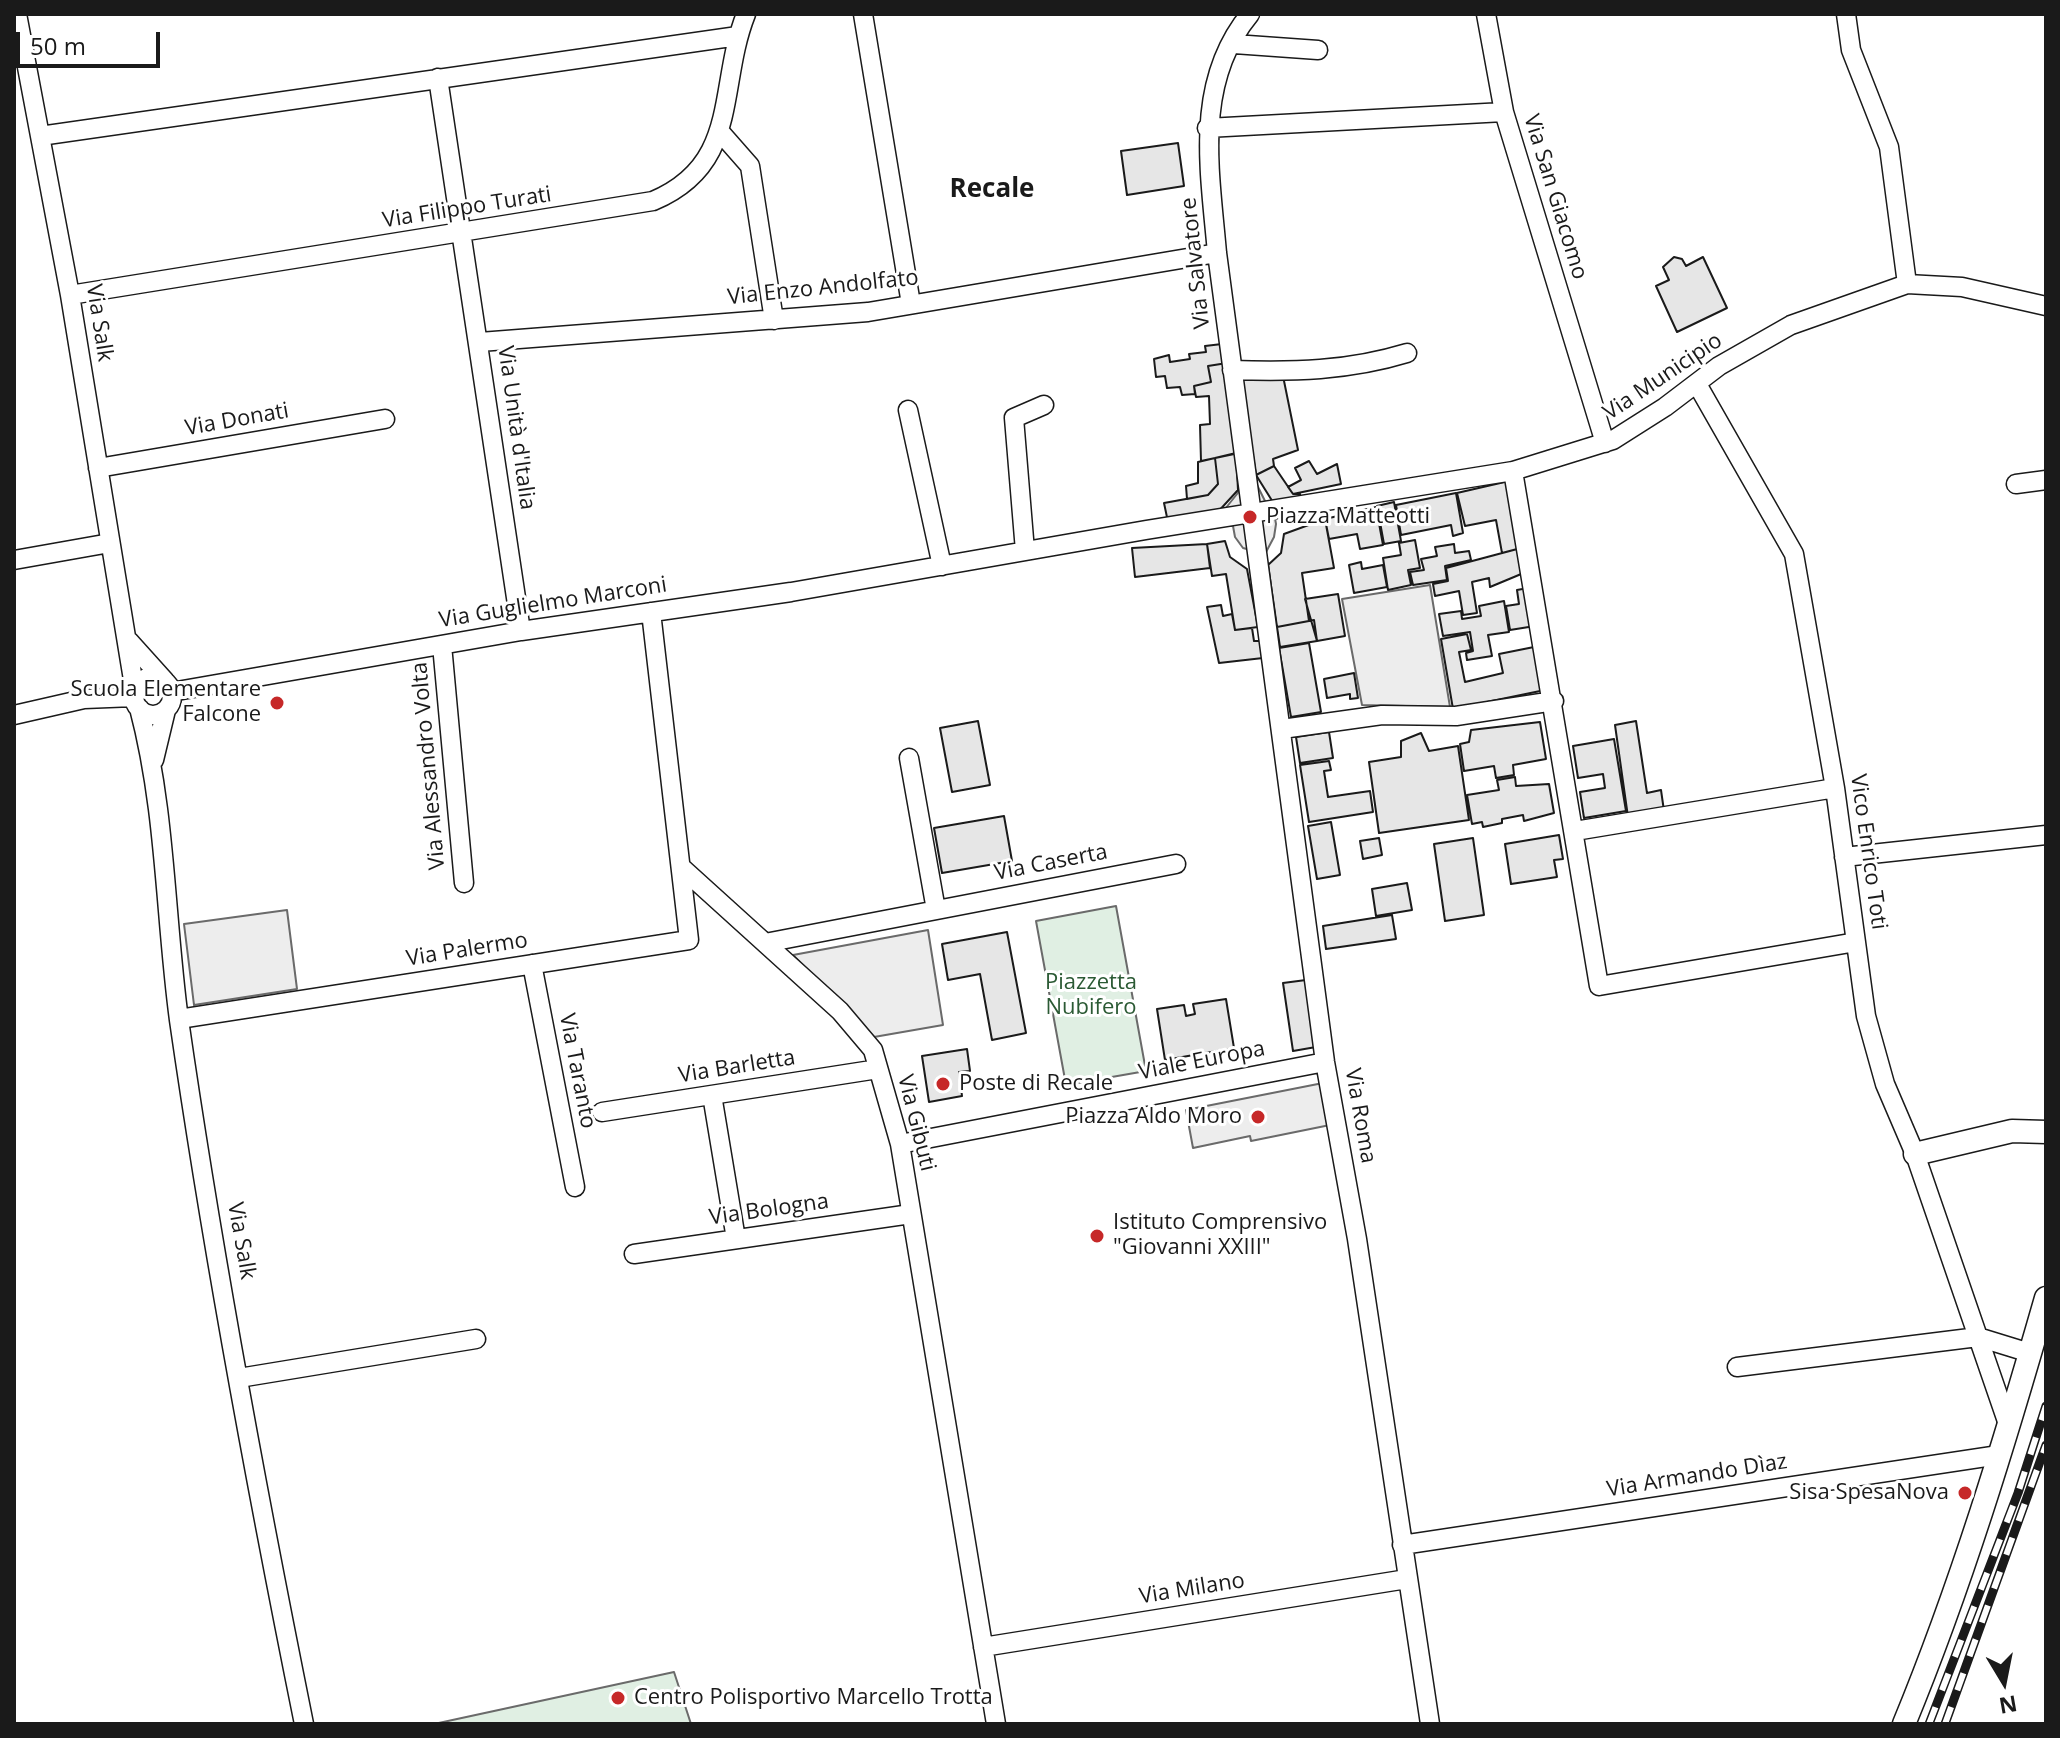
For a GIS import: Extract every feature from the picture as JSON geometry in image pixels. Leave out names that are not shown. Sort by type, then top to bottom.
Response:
[{"type":"street","name":"Via Salk","points":[[17,14],[70,295],[129,641],[136,699],[153,763],[179,1019],[239,1378],[304,1724]]},
{"type":"street","name":"Via Filippo Turati","points":[[70,295],[653,201],[677,191],[695,177],[721,133],[738,36],[746,14]]},
{"type":"street","points":[[863,14],[911,304]]},
{"type":"street","name":"Via Salvatore","points":[[1250,14],[1216,78],[1207,128],[1217,253],[1251,515]]},
{"type":"street","points":[[1486,14],[1504,112]]},
{"type":"street","points":[[1846,14],[1851,50],[1889,147],[1907,284]]},
{"type":"street","points":[[40,136],[738,36]]},
{"type":"street","points":[[1234,44],[1318,50]]},
{"type":"street","name":"Via Unità d'Italia","points":[[438,78],[521,631]]},
{"type":"street","name":"Via San Giacomo","points":[[1207,128],[1504,112],[1605,443]]},
{"type":"street","points":[[721,133],[750,166],[774,320]]},
{"type":"street","name":"Via Enzo Andolfato","points":[[480,342],[868,312],[1217,253]]},
{"type":"street","name":"Via Municipio","points":[[1251,515],[1513,471],[1605,443],[1791,325],[1907,284],[1962,287],[2046,306]]},
{"type":"street","points":[[1232,370],[1303,373],[1351,367],[1407,353]]},
{"type":"street","name":"Vico Enrico Toti","points":[[1697,384],[1794,554],[1835,788],[1866,1016],[1877,1057],[1915,1154],[2009,1427]]},
{"type":"street","points":[[1025,551],[1014,418],[1044,405]]},
{"type":"street","points":[[908,410],[942,566]]},
{"type":"street","name":"Via Donati","points":[[98,468],[385,419]]},
{"type":"street","points":[[1513,471],[1554,701],[1599,986],[1856,942]]},
{"type":"street","points":[[2016,484],[2046,480]]},
{"type":"street","name":"Via Guglielmo Marconi","points":[[167,694],[521,631],[1251,515]]},
{"type":"street","name":"Via Roma","points":[[1251,515],[1325,1062],[1357,1239],[1430,1724]]},
{"type":"street","points":[[14,560],[110,543]]},
{"type":"street","points":[[651,612],[681,867]]},
{"type":"street","points":[[129,641],[167,694]]},
{"type":"street","name":"Via Alessandro Volta","points":[[442,645],[464,883]]},
{"type":"street","points":[[136,699],[146,679],[167,694]]},
{"type":"street","name":"Via Salk","points":[[153,763],[167,694]]},
{"type":"street","points":[[14,715],[84,699],[136,699],[155,715],[167,694]]},
{"type":"street","points":[[1282,729],[1382,715],[1456,716],[1554,701]]},
{"type":"street","points":[[909,758],[936,910]]},
{"type":"street","points":[[1575,831],[1835,788]]},
{"type":"street","points":[[1844,857],[2046,835]]},
{"type":"street","name":"Via Caserta","points":[[765,943],[1176,864]]},
{"type":"street","name":"Via Gibuti","points":[[681,867],[840,1011],[873,1050],[900,1144],[996,1724]]},
{"type":"street","name":"Via Palermo","points":[[179,1019],[689,940],[681,867]]},
{"type":"street","name":"Via Taranto","points":[[532,964],[575,1187]]},
{"type":"street","name":"Viale Europa","points":[[900,1144],[1325,1062]]},
{"type":"street","name":"Via Barletta","points":[[602,1112],[878,1069]]},
{"type":"street","points":[[712,1095],[736,1239]]},
{"type":"street","points":[[1915,1154],[2012,1131],[2046,1132]]},
{"type":"street","name":"Via Bologna","points":[[634,1254],[911,1214]]},
{"type":"street","points":[[1904,1724],[1925,1672],[2009,1427],[2046,1298]]},
{"type":"street","points":[[1737,1367],[1978,1337],[2030,1353]]},
{"type":"street","points":[[239,1378],[476,1339]]},
{"type":"street","name":"Via Armando Dìaz","points":[[1402,1545],[1999,1455]]},
{"type":"street","name":"Via Milano","points":[[983,1647],[1407,1579]]},
{"type":"green space","name":"Piazzetta Nubifero","points":[[1116,906],[1146,1071],[1066,1085],[1036,921]]},
{"type":"green space","name":"Centro Polisportivo Marcello Trotta","points":[[674,1672],[691,1724],[434,1724]]},
{"type":"shaded area","name":"Piazza Matteotti","points":[[1255,481],[1266,503],[1273,507],[1276,524],[1274,537],[1265,554],[1243,548],[1235,537],[1233,526],[1227,526],[1225,509],[1241,489]]},
{"type":"shaded area","points":[[1430,585],[1450,707],[1362,705],[1342,599]]},
{"type":"shaded area","points":[[287,910],[297,989],[194,1005],[184,924]]},
{"type":"shaded area","points":[[928,930],[943,1025],[874,1037],[793,955]]},
{"type":"shaded area","name":"Piazza Aldo Moro","points":[[1323,1083],[1330,1125],[1251,1141],[1250,1136],[1193,1148],[1186,1110]]},
{"type":"building","points":[[1178,143],[1184,186],[1127,195],[1121,151]]},
{"type":"building","points":[[1674,257],[1682,259],[1686,266],[1703,257],[1727,308],[1677,332],[1656,286],[1669,280],[1663,267]]},
{"type":"building","points":[[1222,344],[1227,363],[1208,366],[1211,382],[1194,386],[1195,394],[1182,395],[1180,387],[1167,388],[1165,376],[1156,377],[1154,359],[1169,355],[1170,362],[1190,359],[1189,354],[1206,352],[1205,346]]},
{"type":"building","points":[[1227,363],[1239,453],[1201,461],[1200,425],[1210,424],[1209,396],[1196,397],[1194,386],[1211,382],[1208,366]]},
{"type":"building","points":[[1283,376],[1298,450],[1273,459],[1274,466],[1256,475],[1241,380]]},
{"type":"building","points":[[1236,453],[1238,490],[1216,514],[1168,522],[1164,503],[1208,495],[1218,484],[1215,458]]},
{"type":"building","points":[[1215,458],[1218,484],[1208,495],[1187,499],[1186,486],[1198,483],[1198,462]]},
{"type":"building","points":[[1309,461],[1317,474],[1337,464],[1341,484],[1293,494],[1288,487],[1301,480],[1295,468]]},
{"type":"building","points":[[1274,466],[1293,494],[1300,494],[1301,504],[1276,507],[1256,475]]},
{"type":"building","points":[[1509,481],[1521,548],[1502,553],[1496,520],[1465,526],[1457,493]]},
{"type":"building","points":[[1456,493],[1463,533],[1453,536],[1451,525],[1401,535],[1396,505]]},
{"type":"building","points":[[1394,502],[1401,541],[1384,544],[1377,506]]},
{"type":"building","points":[[1376,507],[1383,545],[1360,549],[1357,534],[1329,539],[1325,519]]},
{"type":"building","points":[[1325,519],[1334,568],[1302,573],[1309,621],[1277,627],[1268,565],[1281,553],[1284,534]]},
{"type":"building","points":[[1415,540],[1420,568],[1408,570],[1411,585],[1388,590],[1383,558],[1401,555],[1399,543]]},
{"type":"building","points":[[1225,541],[1230,557],[1247,569],[1258,627],[1235,630],[1226,574],[1212,576],[1207,544]]},
{"type":"building","points":[[1207,544],[1210,568],[1135,577],[1132,548]]},
{"type":"building","points":[[1454,544],[1455,553],[1469,551],[1471,560],[1445,566],[1447,580],[1413,585],[1410,572],[1424,570],[1421,559],[1437,556],[1435,547]]},
{"type":"building","points":[[1521,548],[1526,572],[1490,587],[1489,578],[1472,582],[1477,613],[1463,615],[1459,591],[1435,596],[1433,584],[1448,581],[1446,568]]},
{"type":"building","points":[[1361,562],[1362,569],[1383,565],[1387,587],[1354,593],[1349,565]]},
{"type":"building","points":[[1528,588],[1535,626],[1510,630],[1506,606],[1519,604],[1517,590]]},
{"type":"building","points":[[1338,594],[1345,636],[1317,641],[1305,599]]},
{"type":"building","points":[[1504,601],[1509,632],[1488,635],[1492,656],[1467,660],[1466,653],[1473,651],[1470,632],[1443,636],[1439,614],[1461,611],[1462,619],[1481,616],[1479,606]]},
{"type":"building","points":[[1221,605],[1223,616],[1232,614],[1235,630],[1252,628],[1254,641],[1262,641],[1263,658],[1219,663],[1207,607]]},
{"type":"building","points":[[1314,620],[1317,641],[1280,647],[1277,627]]},
{"type":"building","points":[[1467,634],[1471,650],[1459,652],[1465,682],[1503,673],[1499,654],[1539,646],[1545,690],[1453,709],[1441,639]]},
{"type":"building","points":[[1309,643],[1321,712],[1291,717],[1279,648]]},
{"type":"building","points":[[1354,673],[1358,698],[1350,699],[1350,694],[1327,698],[1324,679]]},
{"type":"building","points":[[978,721],[990,785],[952,792],[940,728]]},
{"type":"building","points":[[1636,721],[1647,793],[1661,790],[1664,811],[1628,817],[1615,725]]},
{"type":"building","points":[[1540,722],[1546,759],[1513,765],[1514,775],[1496,778],[1494,766],[1464,771],[1460,744],[1469,742],[1471,730]]},
{"type":"building","points":[[1329,732],[1333,758],[1300,763],[1296,737]]},
{"type":"building","points":[[1421,733],[1429,751],[1458,746],[1469,820],[1379,833],[1369,762],[1401,757],[1401,741]]},
{"type":"building","points":[[1614,739],[1626,811],[1584,818],[1580,792],[1605,788],[1603,774],[1578,778],[1573,746]]},
{"type":"building","points":[[1329,761],[1331,770],[1324,771],[1328,797],[1370,791],[1373,812],[1309,822],[1300,765]]},
{"type":"building","points":[[1515,777],[1516,786],[1549,784],[1554,813],[1524,821],[1523,815],[1502,819],[1502,823],[1483,827],[1482,822],[1472,824],[1467,795],[1499,790],[1497,780]]},
{"type":"building","points":[[1004,816],[1012,861],[942,873],[934,828]]},
{"type":"building","points":[[1331,822],[1340,875],[1317,879],[1308,826]]},
{"type":"building","points":[[1559,835],[1563,859],[1554,860],[1557,877],[1511,884],[1505,844]]},
{"type":"building","points":[[1379,838],[1382,855],[1363,859],[1360,841]]},
{"type":"building","points":[[1473,838],[1484,915],[1445,921],[1434,844]]},
{"type":"building","points":[[1407,883],[1412,910],[1376,916],[1372,889]]},
{"type":"building","points":[[1392,915],[1396,939],[1326,949],[1323,926]]},
{"type":"building","points":[[1007,932],[1026,1033],[992,1040],[980,974],[948,980],[942,944]]},
{"type":"building","points":[[1306,980],[1316,1047],[1293,1051],[1283,983]]},
{"type":"building","points":[[1226,999],[1234,1048],[1165,1060],[1157,1009],[1184,1005],[1186,1016],[1195,1014],[1193,1004]]},
{"type":"building","name":"Poste di Recale","points":[[967,1049],[970,1071],[959,1072],[962,1096],[929,1102],[922,1056]]},
{"type":"railway","points":[[1929,1724],[2018,1493],[2046,1406]]},
{"type":"railway","points":[[1945,1724],[2046,1445]]},
{"type":"place","name":"Piazza Matteotti","points":[[1250,517]]},
{"type":"place","name":"Scuola Elementare Falcone","points":[[277,703]]},
{"type":"place","name":"Poste di Recale","points":[[943,1084]]},
{"type":"place","name":"Piazza Aldo Moro","points":[[1258,1117]]},
{"type":"place","name":"Istituto Comprensivo \"Giovanni XXIII\"","points":[[1097,1236]]},
{"type":"place","name":"Sisa SpesaNova","points":[[1965,1493]]},
{"type":"place","name":"Centro Polisportivo Marcello Trotta","points":[[618,1698]]},
{"type":"district","name":"Recale","points":[[992,190]]}]
